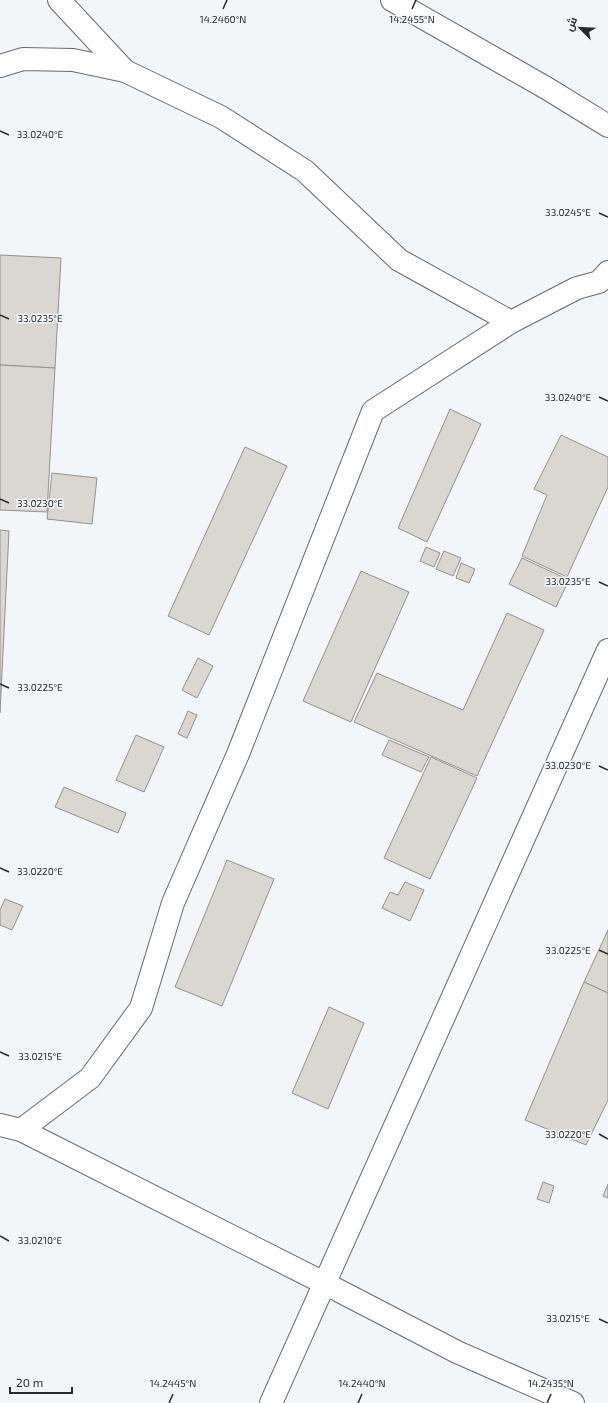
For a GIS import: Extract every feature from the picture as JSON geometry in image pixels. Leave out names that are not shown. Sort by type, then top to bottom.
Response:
[{"type":"street","points":[[59,0],[125,71]]},
{"type":"street","points":[[392,0],[548,89],[608,126]]},
{"type":"street","points":[[0,66],[22,59],[73,60],[125,71],[221,118],[305,171],[399,260],[511,322]]},
{"type":"street","points":[[21,1130],[90,1078],[141,1008],[174,903],[238,754],[373,411],[511,322],[577,288],[599,282],[608,272]]},
{"type":"street","points":[[271,1403],[608,650]]},
{"type":"street","points":[[0,1125],[21,1130],[457,1352],[572,1403]]},
{"type":"building","points":[[0,255],[61,258],[55,368],[0,365]]},
{"type":"building","points":[[0,365],[55,368],[47,512],[0,510]]},
{"type":"building","points":[[450,409],[481,424],[427,542],[398,528]]},
{"type":"building","points":[[561,435],[608,457],[608,487],[567,577],[522,556],[547,495],[534,489]]},
{"type":"building","points":[[245,447],[287,466],[209,635],[168,616]]},
{"type":"building","points":[[52,473],[97,478],[92,524],[47,519]]},
{"type":"building","points":[[0,530],[9,531],[0,713]]},
{"type":"building","points":[[426,547],[440,553],[434,567],[420,561]]},
{"type":"building","points":[[444,551],[461,558],[453,576],[436,569]]},
{"type":"building","points":[[522,558],[569,580],[556,607],[509,584]]},
{"type":"building","points":[[461,563],[475,569],[469,583],[456,578]]},
{"type":"building","points":[[361,571],[409,592],[351,722],[303,701]]},
{"type":"building","points":[[507,613],[544,630],[477,776],[354,722],[377,673],[463,710]]},
{"type":"building","points":[[198,658],[213,666],[197,698],[182,690]]},
{"type":"building","points":[[188,711],[197,715],[187,738],[178,734]]},
{"type":"building","points":[[136,735],[164,747],[144,792],[116,780]]},
{"type":"building","points":[[389,740],[429,757],[421,772],[382,755]]},
{"type":"building","points":[[431,757],[477,778],[430,879],[384,858]]},
{"type":"building","points":[[64,787],[126,813],[118,833],[55,807]]},
{"type":"building","points":[[227,860],[274,879],[222,1006],[175,987]]},
{"type":"building","points":[[405,882],[424,890],[410,921],[382,908],[390,892],[398,895]]},
{"type":"building","points":[[5,899],[23,906],[12,930],[0,925],[0,910]]},
{"type":"building","points":[[608,930],[608,993],[584,982]]},
{"type":"building","points":[[584,982],[608,993],[608,1100],[586,1145],[525,1120]]},
{"type":"building","points":[[329,1007],[364,1023],[328,1109],[292,1093]]},
{"type":"building","points":[[543,1182],[554,1186],[549,1203],[537,1199]]},
{"type":"building","points":[[608,1184],[608,1198],[603,1196]]}]
